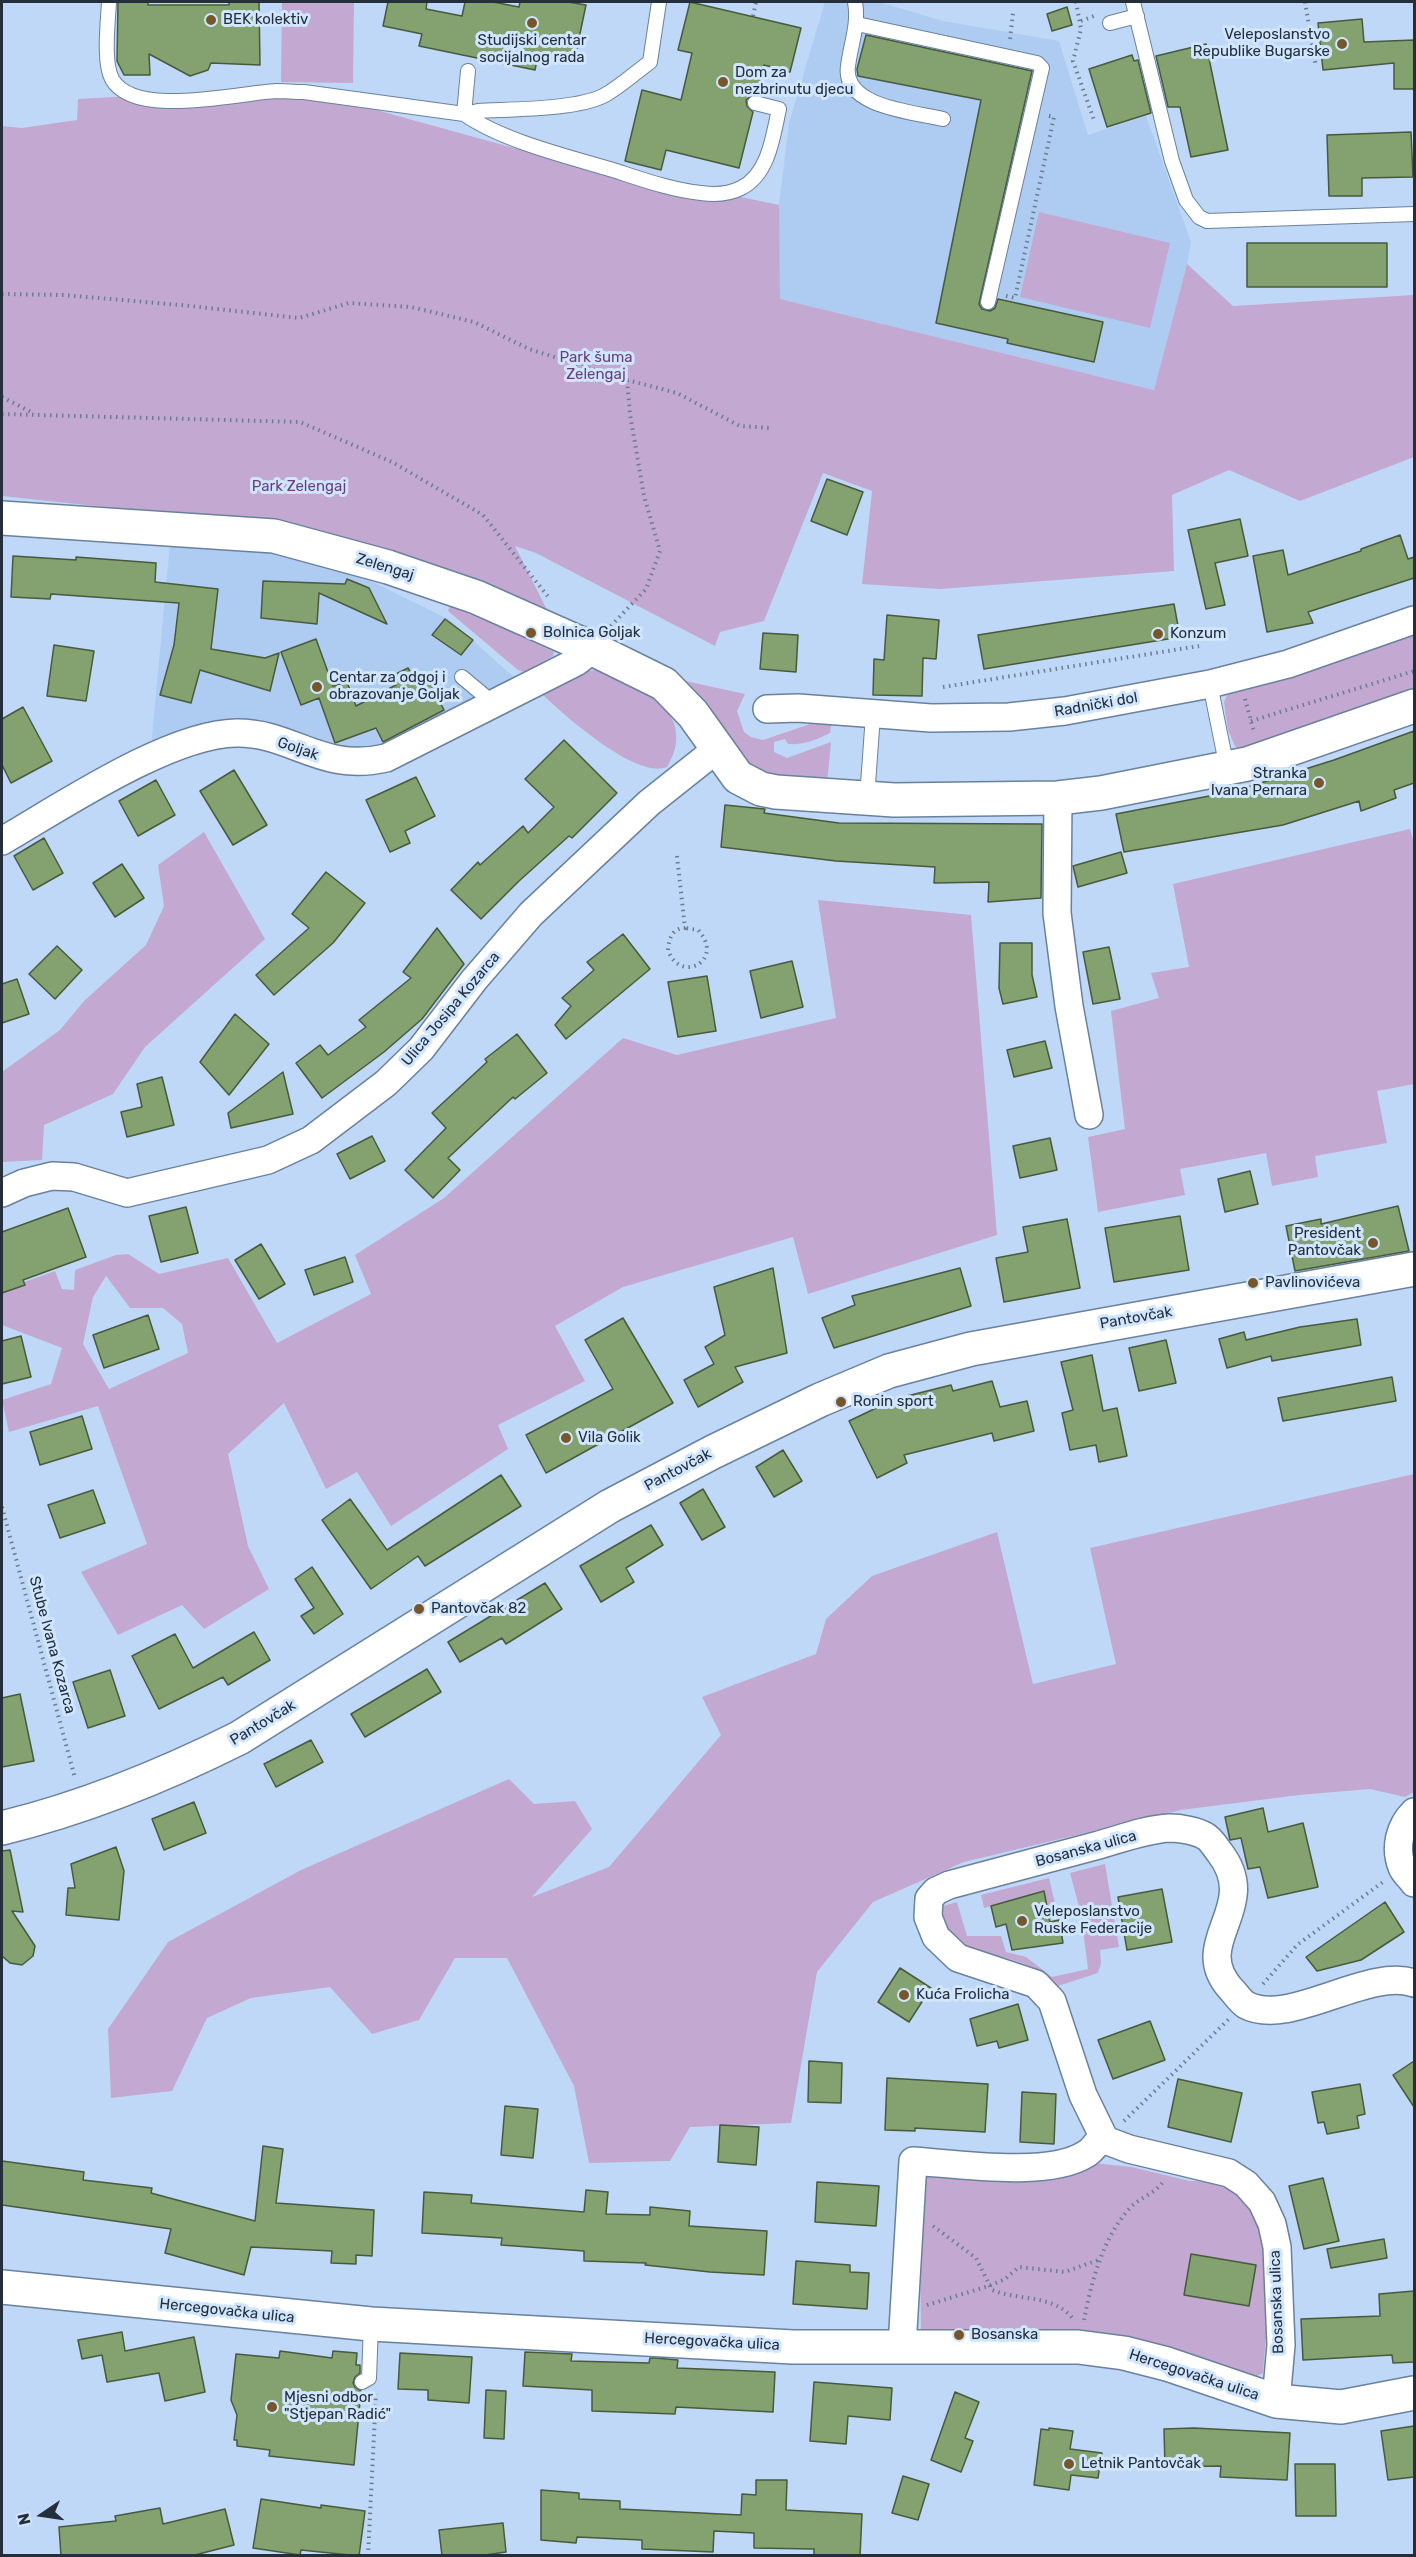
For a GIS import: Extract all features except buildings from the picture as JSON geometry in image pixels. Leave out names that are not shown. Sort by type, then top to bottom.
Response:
[{"type":"street","name":"Zelengaj","points":[[2,518],[274,536],[388,567],[476,597],[598,641],[664,684],[693,714],[738,777],[761,789],[867,798],[978,800],[1058,798],[1145,786],[1262,759],[1414,706]]},
{"type":"street","name":"Radnički dol","points":[[767,709],[798,708],[931,718],[1009,717],[1065,711],[1239,677],[1288,664],[1414,620]]},
{"type":"street","name":"Goljak","points":[[2,841],[121,773],[169,750],[202,738],[236,733],[256,736],[323,758],[343,762],[366,762],[386,758],[576,662],[598,641]]},
{"type":"street","name":"Ulica Josipa Kozarca","points":[[2,1192],[24,1183],[52,1176],[74,1177],[127,1193],[268,1160],[311,1140],[386,1083],[421,1049],[474,980],[531,914],[649,803],[717,750]]},
{"type":"street","points":[[1058,798],[1057,913],[1069,1006],[1089,1115]]},
{"type":"street","name":"Pantovčak","points":[[2,1828],[100,1800],[196,1760],[239,1738],[609,1506],[820,1400],[889,1371],[971,1349],[1414,1269]]},
{"type":"street","points":[[1402,1880],[1398,1842],[1404,1822],[1414,1812]]},
{"type":"street","name":"Bosanska ulica","points":[[1276,2401],[1281,2345],[1276,2247],[1272,2224],[1262,2202],[1246,2184],[1229,2173],[1129,2149],[1110,2133],[1083,2095],[1052,2001],[1036,1984],[958,1958],[936,1937],[928,1917],[929,1899],[936,1891],[949,1885],[1137,1835],[1170,1828],[1190,1831],[1206,1836],[1227,1862],[1233,1878],[1234,1903],[1216,1948],[1218,1969],[1228,1986],[1245,2004],[1274,2011],[1384,1982],[1414,1983]]},
{"type":"street","points":[[902,2347],[913,2161],[1032,2168],[1060,2164],[1087,2154],[1110,2133]]},
{"type":"street","name":"Hercegovačka ulica","points":[[2,2287],[371,2324],[793,2347],[1078,2348],[1124,2353],[1167,2364],[1216,2383],[1276,2401],[1341,2407],[1414,2393]]},
{"type":"lane","points":[[109,2],[108,64],[112,79],[118,87],[136,97],[172,102],[277,91],[464,114],[575,104],[605,95],[650,62],[659,2]]},
{"type":"lane","points":[[855,2],[857,24],[847,75],[853,90],[875,103],[943,119]]},
{"type":"lane","points":[[1133,2],[1172,161],[1186,200],[1199,217],[1207,221],[1414,214]]},
{"type":"lane","points":[[1110,23],[1137,16]]},
{"type":"lane","points":[[857,24],[1037,63],[1042,68],[1034,112],[989,297]]},
{"type":"lane","points":[[464,114],[468,70]]},
{"type":"lane","points":[[464,114],[478,124],[555,153],[667,186],[709,194],[730,192],[742,187],[757,174],[768,155],[779,109],[755,103]]},
{"type":"lane","points":[[462,678],[493,704]]},
{"type":"lane","points":[[1210,684],[1227,768]]},
{"type":"lane","points":[[867,798],[873,715]]},
{"type":"lane","points":[[362,2382],[369,2378],[371,2324]]},
{"type":"path","points":[[753,16],[756,2]]},
{"type":"path","points":[[1076,2],[1081,21],[1080,37],[1073,61],[1094,120]]},
{"type":"path","points":[[1305,2],[1316,67]]},
{"type":"path","points":[[1009,41],[1013,13]]},
{"type":"path","points":[[1081,21],[1091,17]]},
{"type":"path","points":[[989,297],[1016,298],[1054,117],[1034,112]]},
{"type":"path","points":[[2,294],[157,303],[299,318],[349,303],[411,307],[474,322],[530,349],[627,380],[677,393],[740,426],[770,428]]},
{"type":"path","points":[[598,641],[646,589],[660,550],[644,496],[630,414],[627,380]]},
{"type":"path","points":[[2,396],[35,414]]},
{"type":"path","points":[[2,414],[300,422],[392,462],[483,514],[558,606]]},
{"type":"path","points":[[943,687],[1199,646]]},
{"type":"path","points":[[1251,721],[1414,671]]},
{"type":"path","points":[[1239,677],[1262,759]]},
{"type":"path","points":[[677,856],[685,928]]},
{"type":"path","points":[[680,928],[685,928],[698,930],[705,938],[708,948],[701,963],[690,967],[675,963],[668,950],[672,934],[680,928]]},
{"type":"path","name":"Stube Ivana Kozarca","points":[[2,1507],[75,1779]]},
{"type":"path","points":[[1260,1987],[1297,1945],[1402,1880]]},
{"type":"path","points":[[1110,2133],[1236,2013]]},
{"type":"path","points":[[1083,2325],[1101,2259],[1130,2208],[1157,2189],[1164,2180]]},
{"type":"path","points":[[927,2220],[942,2235],[976,2258],[992,2290],[1004,2295],[1060,2305],[1074,2321]]},
{"type":"path","points":[[925,2305],[989,2286],[1005,2279],[1019,2267],[1065,2272],[1101,2259]]},
{"type":"path","points":[[368,2556],[376,2391]]},
{"type":"shaded area","points":[[825,2],[879,2],[943,21],[1059,41],[1088,135],[1146,116],[1191,242],[1154,390],[779,299],[779,205],[789,123]]},
{"type":"shaded area","points":[[170,543],[287,552],[367,579],[450,620],[517,680],[386,752],[356,755],[276,731],[151,747]]},
{"type":"green space","points":[[282,2],[354,2],[353,83],[281,82]]},
{"type":"green space","name":"Park šuma Zelengaj","points":[[293,87],[532,153],[779,205],[780,299],[1154,390],[1187,264],[1233,306],[1414,295],[1414,457],[1300,501],[1229,470],[1172,495],[1174,571],[940,589],[862,584],[872,491],[823,473],[764,621],[720,632],[715,646],[536,553],[515,546],[548,612],[273,525],[2,496],[2,126],[22,128],[77,120],[78,99]]},
{"type":"green space","points":[[1039,212],[1170,243],[1150,328],[1020,297]]},
{"type":"green space","points":[[450,606],[554,652],[553,656],[524,672],[518,670],[448,611]]},
{"type":"green space","points":[[1414,628],[1414,693],[1244,752],[1235,746],[1228,730],[1224,702],[1231,687]]},
{"type":"green space","points":[[594,670],[612,675],[646,691],[660,702],[671,716],[676,731],[675,748],[667,767],[653,768],[637,764],[618,754],[580,727],[538,690],[579,672]]},
{"type":"green space","points":[[681,680],[745,694],[737,711],[744,732],[751,737],[763,740],[822,720],[832,720],[830,733],[815,740],[794,744],[788,744],[785,739],[774,742],[774,752],[787,758],[831,742],[827,784],[753,772]]},
{"type":"green space","points":[[1410,829],[1414,843],[1414,1084],[1377,1091],[1387,1143],[1315,1156],[1318,1177],[1272,1186],[1266,1153],[1180,1169],[1185,1195],[1098,1212],[1088,1137],[1125,1129],[1111,1011],[1159,998],[1151,973],[1189,967],[1173,884]]},
{"type":"green space","points":[[204,832],[265,939],[145,1047],[113,1094],[44,1125],[42,1160],[2,1162],[2,1072],[60,1030],[84,1001],[146,945],[164,906],[158,865]]},
{"type":"green space","points":[[818,900],[971,915],[997,1235],[808,1294],[793,1237],[623,1287],[555,1326],[585,1381],[498,1425],[508,1449],[391,1526],[357,1472],[326,1489],[284,1403],[228,1454],[248,1546],[269,1589],[204,1629],[182,1605],[118,1635],[81,1572],[147,1544],[98,1406],[9,1432],[2,1400],[51,1384],[62,1348],[2,1325],[2,1290],[55,1271],[62,1289],[74,1290],[75,1270],[116,1255],[128,1254],[159,1274],[228,1258],[277,1343],[371,1294],[355,1255],[444,1198],[623,1038],[677,1055],[836,1018]],"holes":[[[106,1276],[130,1308],[163,1308],[182,1324],[188,1353],[109,1389],[83,1344],[93,1297]]]},
{"type":"green space","points":[[1414,1474],[1414,1792],[1405,1797],[1370,1789],[1299,1795],[1181,1810],[964,1862],[873,1902],[817,1972],[791,2123],[690,2127],[670,2161],[589,2163],[574,2086],[507,1958],[455,1958],[419,2020],[372,2034],[330,1987],[251,1998],[207,2018],[172,2091],[111,2098],[108,2029],[168,1942],[301,1870],[509,1779],[534,1804],[575,1801],[592,1829],[532,1897],[609,1867],[721,1735],[702,1697],[816,1654],[826,1619],[872,1576],[997,1532],[1033,1684],[1116,1664],[1090,1548]]},
{"type":"green space","points":[[1105,1864],[1119,1947],[1100,1950],[1101,1963],[1098,1973],[1058,1986],[1027,1965],[970,1948],[959,1942],[950,1934],[943,1922],[940,1907],[957,1902],[967,1936],[1001,1936],[1006,1952],[1026,1957],[1052,1977],[1088,1969],[1081,1914],[1070,1873]]},
{"type":"green space","points":[[1049,1878],[1057,1912],[1048,1914],[1043,1892],[984,1908],[981,1895]]},
{"type":"green space","points":[[1094,2163],[1131,2167],[1190,2181],[1206,2181],[1226,2186],[1245,2201],[1253,2211],[1263,2244],[1266,2335],[1263,2373],[1251,2379],[1153,2342],[1072,2332],[921,2331],[920,2250],[925,2172]]},
{"type":"place","name":"BEK kolektiv","points":[[211,20]]},
{"type":"place","name":"Studijski centar socijalnog rada","points":[[532,23]]},
{"type":"place","name":"Veleposlanstvo Republike Bugarske","points":[[1342,44]]},
{"type":"place","name":"Dom za nezbrinutu djecu","points":[[723,82]]},
{"type":"place","name":"Bolnica Goljak","points":[[531,633]]},
{"type":"place","name":"Konzum","points":[[1158,634]]},
{"type":"place","name":"Centar za odgoj i obrazovanje Goljak","points":[[317,687]]},
{"type":"place","name":"Stranka Ivana Pernara","points":[[1319,783]]},
{"type":"place","name":"President Pantovčak","points":[[1373,1243]]},
{"type":"place","name":"Pavlinovićeva","points":[[1253,1283]]},
{"type":"place","name":"Ronin sport","points":[[841,1402]]},
{"type":"place","name":"Vila Golik","points":[[566,1438]]},
{"type":"place","name":"Pantovčak 82","points":[[419,1609]]},
{"type":"place","name":"Veleposlanstvo Ruske Federacije","points":[[1022,1921]]},
{"type":"place","name":"Kuća Frolicha","points":[[904,1995]]},
{"type":"place","name":"Bosanska","points":[[959,2335]]},
{"type":"place","name":"Mjesni odbor \"Stjepan Radić\"","points":[[272,2407]]},
{"type":"place","name":"Letnik Pantovčak","points":[[1069,2464]]},
{"type":"park label","name":"Park Zelengaj","points":[[299,487]]}]
